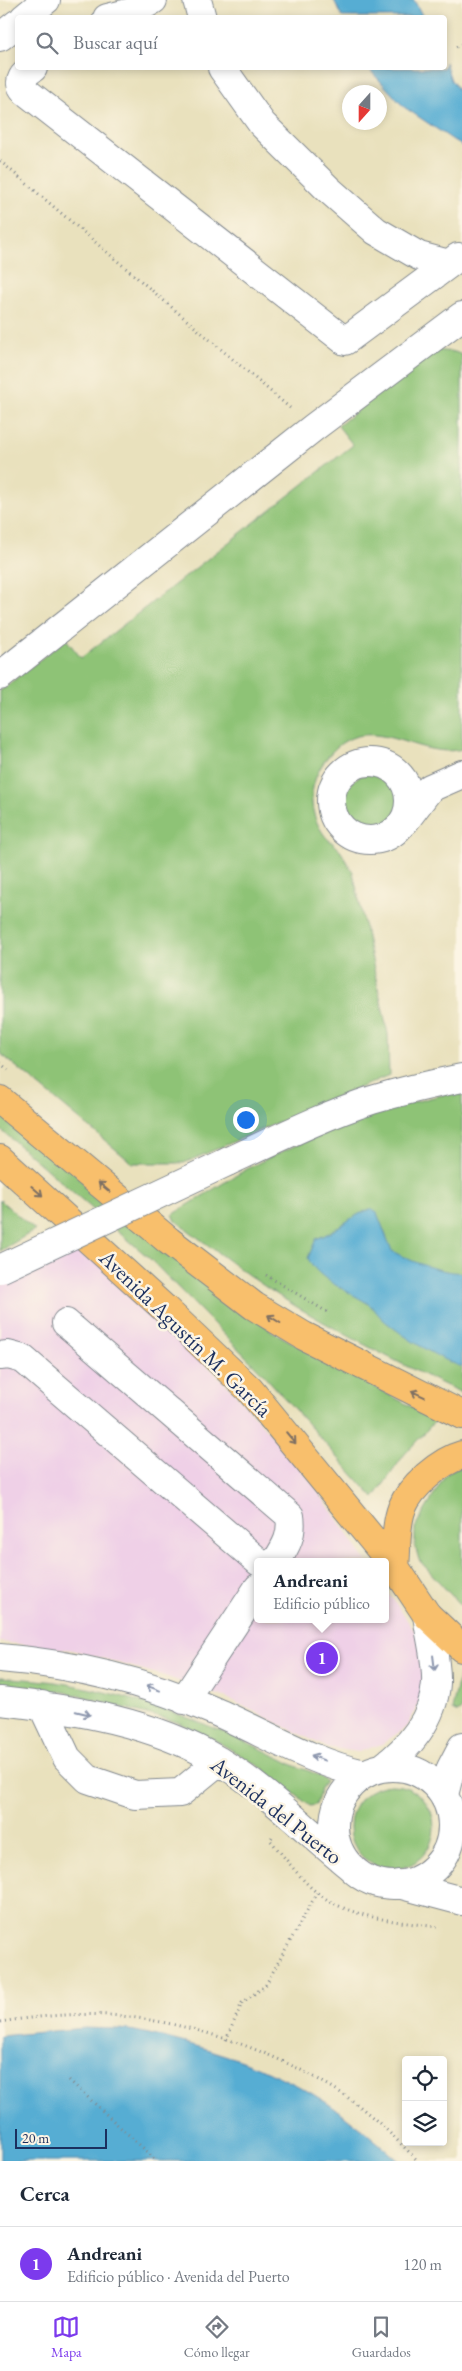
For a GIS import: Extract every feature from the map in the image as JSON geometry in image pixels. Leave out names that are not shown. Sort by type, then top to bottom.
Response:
[{"type":"main road","points":[[0,1100],[169,1241],[254,1306],[304,1336],[462,1415]]},
{"type":"main road","name":"Avenida Agustín M. García","points":[[0,1159],[164,1308],[249,1389],[388,1558]]},
{"type":"main road","points":[[395,1567],[402,1507],[432,1470],[462,1455]]},
{"type":"main road","name":"Avenida Agustín M. García","points":[[389,1560],[427,1615],[462,1648]]},
{"type":"street","points":[[28,15],[46,0]]},
{"type":"street","points":[[120,15],[132,12],[153,0]]},
{"type":"street","points":[[196,0],[201,15]]},
{"type":"street","points":[[0,37],[15,25]]},
{"type":"street","points":[[30,70],[23,74],[21,80],[25,91],[345,341],[455,259]]},
{"type":"street","points":[[223,70],[262,124],[328,189],[376,231],[419,256],[455,259]]},
{"type":"street","points":[[0,676],[313,428],[462,316]]},
{"type":"street","points":[[366,762],[379,764],[427,779],[458,776],[430,788],[404,822],[394,832],[383,838],[370,840],[357,838],[346,832],[337,822],[332,809],[335,784],[343,774],[354,766],[366,762]]},
{"type":"street","points":[[392,769],[401,777],[408,793],[408,811],[404,822]]},
{"type":"street","points":[[0,1268],[327,1116],[413,1088],[462,1078]]},
{"type":"street","points":[[66,1323],[290,1516],[292,1530],[278,1558]]},
{"type":"street","points":[[0,1356],[8,1355],[23,1359],[254,1558]]},
{"type":"street","points":[[184,1700],[254,1594]]},
{"type":"street","points":[[427,1615],[435,1669],[434,1697],[424,1723],[400,1754],[350,1785],[339,1800],[334,1818],[334,1836],[341,1853],[352,1868],[366,1878],[382,1884],[398,1884],[415,1880],[430,1872],[442,1859],[449,1844],[452,1827],[451,1768],[462,1747]]},
{"type":"street","name":"Avenida del Puerto","points":[[0,1658],[38,1662],[127,1679],[213,1710],[282,1743],[347,1770],[373,1771]]},
{"type":"street","name":"Avenida del Puerto","points":[[0,1701],[42,1705],[141,1728],[182,1743],[219,1761],[263,1793],[352,1868]]},
{"type":"street","points":[[42,1705],[67,1758],[88,1779],[135,1795],[180,1793],[219,1761]]},
{"type":"street","points":[[373,1771],[400,1767],[417,1772],[432,1781],[452,1808]]},
{"type":"street","points":[[398,1884],[462,1901]]},
{"type":"path","points":[[456,47],[462,44]]},
{"type":"path","points":[[0,161],[313,428]]},
{"type":"path","points":[[0,1062],[15,1076]]},
{"type":"path","points":[[264,1274],[332,1315]]},
{"type":"path","points":[[226,2040],[242,2003],[265,1986],[318,1894]]},
{"type":"path","points":[[0,2022],[74,2014],[119,2016],[157,2021],[226,2040],[259,2051],[303,2071],[339,2092],[369,2114],[418,2161]]},
{"type":"path","points":[[69,2080],[157,2161]]},
{"type":"shaded area","points":[[86,1245],[233,1391],[312,1483],[364,1558],[254,1558],[254,1623],[389,1623],[389,1593],[420,1639],[425,1676],[420,1700],[408,1726],[382,1744],[358,1752],[326,1747],[227,1698],[164,1676],[73,1650],[0,1642],[0,1286]]},
{"type":"green space","points":[[433,350],[455,352],[462,355],[462,749],[444,751],[372,735],[354,737],[338,746],[322,765],[317,774],[312,792],[313,809],[319,827],[339,849],[353,872],[388,1034],[389,1075],[184,1163],[132,1163],[0,1053],[0,691],[66,639],[81,658],[353,445],[338,426]]},
{"type":"green space","points":[[371,774],[382,776],[391,782],[397,791],[399,802],[397,813],[391,822],[382,828],[371,830],[360,828],[351,822],[345,813],[343,802],[345,791],[351,782],[360,776]]},
{"type":"green space","points":[[462,1091],[462,1393],[378,1352],[297,1307],[251,1277],[176,1221],[173,1214],[268,1158],[363,1118],[413,1102]]},
{"type":"green space","points":[[0,1113],[273,1332],[436,1420],[404,1455],[374,1498],[264,1375],[148,1257],[0,1129]]},
{"type":"green space","points":[[0,1200],[35,1230],[0,1251]]},
{"type":"green space","points":[[462,1466],[462,1607],[419,1560],[415,1545],[415,1528],[446,1474]]},
{"type":"green space","points":[[460,1673],[462,1675],[462,1709],[458,1713],[452,1710]]},
{"type":"green space","points":[[0,1677],[68,1684],[155,1706],[239,1739],[316,1774],[326,1782],[321,1788],[316,1805],[310,1806],[262,1768],[215,1740],[177,1722],[65,1692],[0,1686]]},
{"type":"green space","points":[[392,1785],[408,1788],[422,1797],[431,1811],[434,1827],[431,1843],[422,1857],[408,1866],[392,1869],[376,1866],[362,1857],[353,1843],[350,1827],[353,1811],[362,1797],[376,1788]]},
{"type":"water","points":[[334,0],[414,0],[422,15],[341,15]]},
{"type":"water","points":[[447,68],[451,80],[462,95],[462,146],[404,107],[387,89],[387,85],[384,85],[370,70],[447,70]]},
{"type":"water","points":[[371,1209],[377,1213],[392,1251],[426,1266],[462,1273],[462,1367],[422,1348],[384,1320],[370,1305],[326,1278],[313,1266],[308,1258],[316,1239]]},
{"type":"water","points":[[85,2028],[129,2030],[159,2036],[207,2049],[255,2066],[321,2099],[371,2136],[399,2161],[0,2161],[0,2036]]},
{"type":"place","name":"Andreani","points":[[322,1658]]}]
